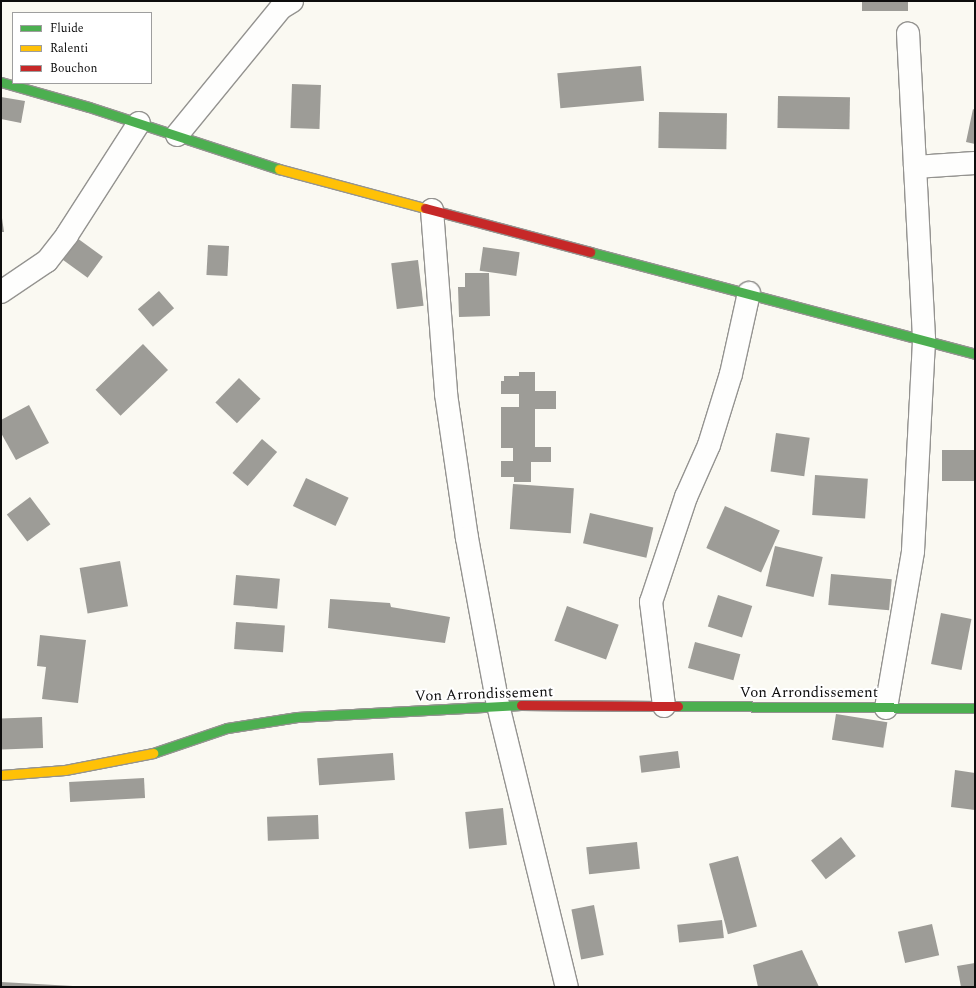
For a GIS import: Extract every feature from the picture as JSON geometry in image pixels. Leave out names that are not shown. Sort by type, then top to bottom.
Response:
[{"type":"street","points":[[177,135],[276,14],[292,1]]},
{"type":"street","points":[[886,708],[914,551],[924,338],[908,33]]},
{"type":"street","points":[[1,82],[139,123],[283,170],[924,338],[975,354]]},
{"type":"street","points":[[1,292],[47,261],[67,236],[139,123]]},
{"type":"street","points":[[914,167],[975,163]]},
{"type":"street","points":[[432,210],[446,394],[456,469],[498,705],[567,987]]},
{"type":"street","points":[[664,706],[651,602],[686,497],[709,445],[731,374],[749,293]]},
{"type":"street","name":"Von Arrondissement","points":[[1,775],[65,770],[148,755],[227,728],[297,717],[498,705],[975,708]]},
{"type":"building","points":[[862,1],[908,1],[908,11],[862,11]]},
{"type":"building","points":[[641,66],[644,101],[560,108],[557,73]]},
{"type":"building","points":[[292,84],[321,85],[319,129],[290,128]]},
{"type":"building","points":[[778,96],[850,97],[849,129],[777,128]]},
{"type":"building","points":[[1,97],[25,101],[21,123],[1,119]]},
{"type":"building","points":[[973,109],[975,110],[975,144],[966,142]]},
{"type":"building","points":[[659,112],[727,113],[726,149],[658,148]]},
{"type":"building","points":[[1,211],[4,232],[1,232]]},
{"type":"building","points":[[77,238],[103,257],[88,278],[62,259]]},
{"type":"building","points":[[208,245],[229,246],[227,276],[206,275]]},
{"type":"building","points":[[483,247],[520,252],[516,276],[480,271]]},
{"type":"building","points":[[418,260],[424,306],[397,309],[391,263]]},
{"type":"building","points":[[465,273],[489,273],[490,316],[459,317],[458,287],[465,287]]},
{"type":"building","points":[[159,291],[174,308],[153,327],[138,309]]},
{"type":"building","points":[[143,344],[168,370],[121,416],[96,390]]},
{"type":"building","points":[[519,372],[535,372],[535,391],[556,391],[556,409],[535,409],[535,447],[551,447],[551,462],[531,462],[531,482],[514,482],[514,477],[501,477],[501,461],[513,461],[513,448],[501,448],[501,407],[519,407],[519,394],[501,394],[501,381],[504,381],[504,376],[519,376]]},
{"type":"building","points":[[239,378],[261,399],[237,423],[215,402]]},
{"type":"building","points":[[29,405],[49,443],[16,460],[1,433],[1,420]]},
{"type":"building","points":[[776,433],[810,438],[804,476],[771,472]]},
{"type":"building","points":[[262,439],[277,452],[248,486],[232,473]]},
{"type":"building","points":[[942,450],[975,450],[975,481],[942,481]]},
{"type":"building","points":[[815,475],[868,479],[865,519],[812,515]]},
{"type":"building","points":[[306,478],[349,498],[335,526],[293,506]]},
{"type":"building","points":[[513,484],[574,488],[571,533],[510,529]]},
{"type":"building","points":[[30,497],[50,524],[27,542],[7,514]]},
{"type":"building","points":[[725,506],[780,530],[761,572],[706,548]]},
{"type":"building","points":[[590,513],[653,528],[646,558],[583,543]]},
{"type":"building","points":[[775,546],[823,557],[814,597],[766,586]]},
{"type":"building","points":[[120,561],[128,606],[88,613],[80,568]]},
{"type":"building","points":[[831,574],[892,579],[889,610],[828,605]]},
{"type":"building","points":[[236,575],[280,579],[277,609],[233,605]]},
{"type":"building","points":[[718,595],[752,606],[742,638],[708,626]]},
{"type":"building","points":[[330,599],[390,603],[391,607],[450,617],[445,643],[328,628]]},
{"type":"building","points":[[567,606],[619,625],[606,660],[554,641]]},
{"type":"building","points":[[941,613],[971,619],[962,670],[931,664]]},
{"type":"building","points":[[236,622],[285,625],[283,652],[234,649]]},
{"type":"building","points":[[40,635],[86,640],[78,703],[42,699],[46,667],[37,666]]},
{"type":"building","points":[[695,642],[740,654],[733,680],[688,668]]},
{"type":"building","points":[[836,714],[887,722],[883,748],[832,740]]},
{"type":"building","points":[[42,717],[43,748],[2,749],[1,718]]},
{"type":"building","points":[[678,751],[680,768],[641,773],[639,756]]},
{"type":"building","points":[[393,753],[395,780],[319,785],[317,758]]},
{"type":"building","points":[[955,770],[975,773],[975,810],[951,807]]},
{"type":"building","points":[[144,778],[145,798],[70,802],[69,782]]},
{"type":"building","points":[[503,808],[507,845],[469,849],[465,812]]},
{"type":"building","points":[[318,815],[319,839],[268,841],[267,817]]},
{"type":"building","points":[[841,837],[856,856],[826,879],[811,860]]},
{"type":"building","points":[[637,842],[640,869],[589,874],[586,847]]},
{"type":"building","points":[[738,856],[757,927],[728,934],[709,864]]},
{"type":"building","points":[[594,905],[604,955],[581,959],[571,909]]},
{"type":"building","points":[[722,920],[724,938],[679,943],[677,925]]},
{"type":"building","points":[[932,924],[939,955],[905,963],[898,932]]},
{"type":"building","points":[[802,950],[819,987],[758,987],[753,965]]},
{"type":"building","points":[[975,963],[975,987],[961,987],[957,966]]},
{"type":"building","points":[[1,982],[73,986],[73,987],[1,987]]},
{"type":"traffic: fast","points":[[1,82],[89,107],[279,169]]},
{"type":"traffic: fast","points":[[590,252],[975,354]]},
{"type":"traffic: fast","points":[[153,753],[227,728],[297,717],[521,705]]},
{"type":"traffic: fast","points":[[678,706],[975,708]]},
{"type":"traffic: slow","points":[[279,169],[425,208]]},
{"type":"traffic: slow","points":[[1,775],[65,770],[153,753]]},
{"type":"traffic: jam","points":[[425,208],[590,252]]},
{"type":"traffic: jam","points":[[521,705],[678,706]]}]
